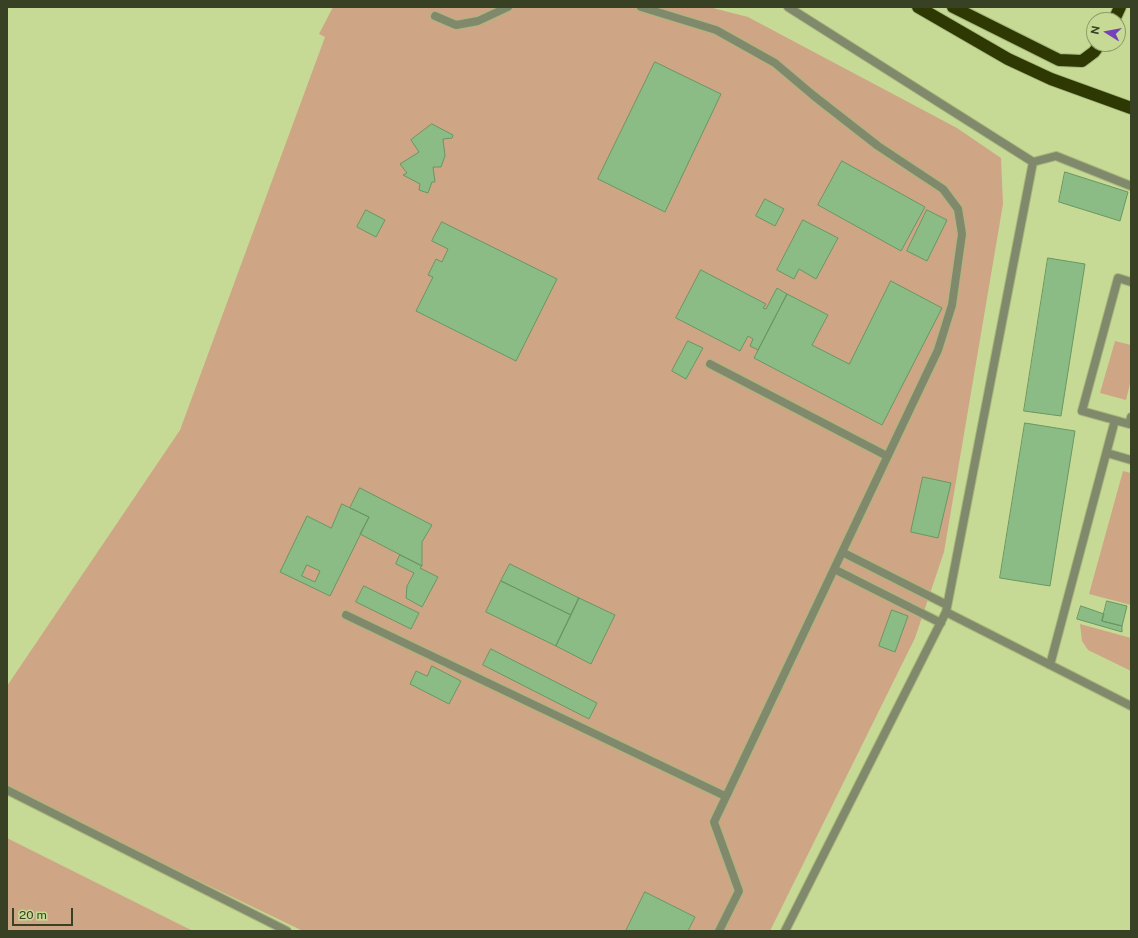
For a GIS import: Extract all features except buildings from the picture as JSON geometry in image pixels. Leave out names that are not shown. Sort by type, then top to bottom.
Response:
[{"type":"highway","points":[[918,7],[1008,59],[1051,79],[1131,108]]},
{"type":"highway","points":[[953,7],[1059,60],[1082,61],[1094,52]]},
{"type":"lane","points":[[435,16],[456,25],[478,21],[508,7]]},
{"type":"lane","points":[[641,7],[716,30],[775,63],[814,96],[878,146],[943,189],[958,209],[962,234],[952,305],[938,350],[725,796],[714,822],[739,891],[719,931]]},
{"type":"lane","points":[[788,7],[1033,162],[1056,156],[1131,186]]},
{"type":"lane","points":[[785,931],[947,609],[1033,162]]},
{"type":"lane","points":[[1131,282],[1118,278],[1082,411],[1129,424],[1131,417]]},
{"type":"lane","points":[[710,364],[887,456]]},
{"type":"lane","points":[[1050,665],[1115,420]]},
{"type":"lane","points":[[1106,452],[1131,460]]},
{"type":"lane","points":[[842,552],[1050,665],[1131,706]]},
{"type":"lane","points":[[834,569],[941,623]]},
{"type":"lane","points":[[346,615],[725,796]]},
{"type":"lane","points":[[7,790],[287,931]]},
{"type":"shaded area","points":[[333,7],[709,7],[748,17],[957,128],[1001,158],[1003,204],[944,552],[915,638],[770,931],[303,931],[7,789],[7,686],[180,430],[325,37],[319,34]]},
{"type":"shaded area","points":[[1115,341],[1131,345],[1131,380],[1126,400],[1100,393]]},
{"type":"shaded area","points":[[1123,471],[1131,473],[1131,605],[1089,594]]},
{"type":"shaded area","points":[[1080,624],[1131,638],[1131,671],[1088,650],[1082,641]]},
{"type":"shaded area","points":[[7,838],[193,931],[7,931]]}]
